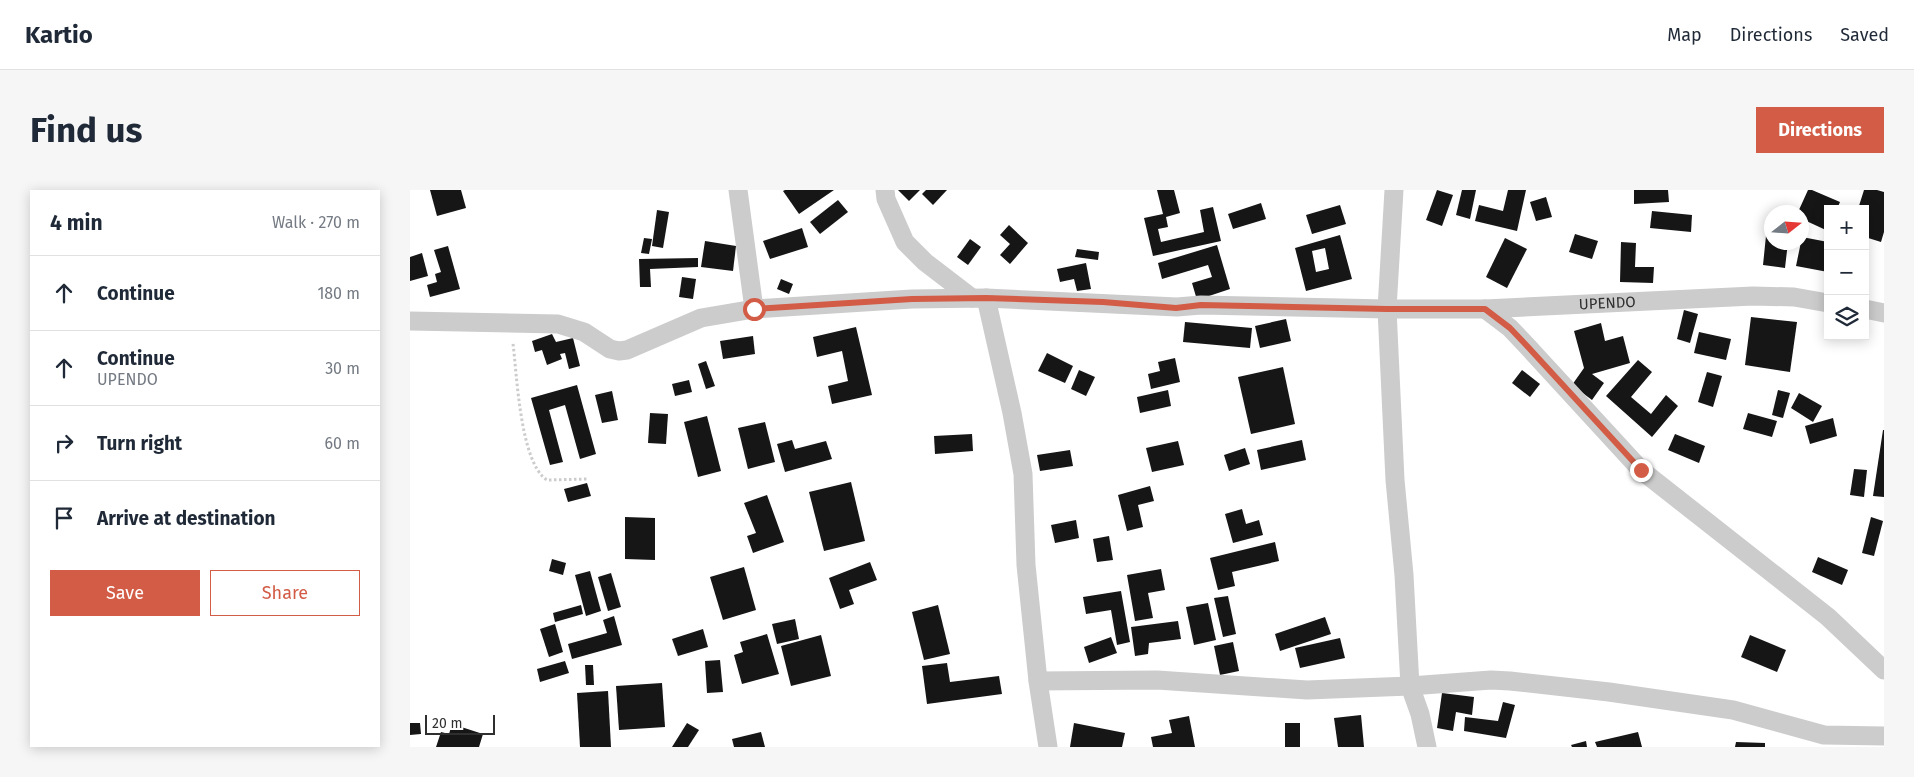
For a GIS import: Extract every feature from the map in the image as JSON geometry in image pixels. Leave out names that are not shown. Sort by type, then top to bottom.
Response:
[{"type":"street","points":[[738,190],[754,309]]},
{"type":"street","points":[[884,190],[886,199],[905,242],[925,262],[979,298],[1012,413],[1022,474],[1026,565],[1038,681],[1048,747]]},
{"type":"street","points":[[1380,190],[1393,209]]},
{"type":"street","points":[[1394,190],[1387,309],[1395,480],[1404,575],[1410,686],[1420,714],[1427,747]]},
{"type":"street","name":"UPENDO","points":[[511,323],[558,324],[575,328],[610,349],[619,352],[700,318],[754,309],[912,299],[979,298],[1103,302],[1176,308],[1201,305],[1387,309],[1485,309],[1753,296],[1794,297],[1824,301]]},
{"type":"street","points":[[1485,309],[1510,328],[1641,470],[1828,617],[1884,670]]},
{"type":"street","points":[[1869,310],[1884,313]]},
{"type":"street","points":[[410,321],[511,323]]},
{"type":"street","points":[[1038,681],[1157,680],[1307,690],[1410,686],[1491,680],[1609,692],[1733,710],[1824,735],[1884,736]]},
{"type":"path","points":[[511,323],[522,418],[528,451],[538,471],[547,480],[588,479]]},
{"type":"building","points":[[430,190],[461,190],[466,208],[437,216]]},
{"type":"building","points":[[834,190],[799,214],[783,191]]},
{"type":"building","points":[[898,190],[920,190],[909,201]]},
{"type":"building","points":[[926,190],[947,190],[933,205],[922,194]]},
{"type":"building","points":[[1157,190],[1174,190],[1180,213],[1166,217],[1168,227],[1158,229],[1161,242],[1204,232],[1200,210],[1213,207],[1221,241],[1153,256],[1144,218],[1163,214]]},
{"type":"building","points":[[1437,190],[1453,195],[1442,226],[1426,220]]},
{"type":"building","points":[[1462,190],[1476,190],[1470,219],[1456,215]]},
{"type":"building","points":[[1508,190],[1526,190],[1517,231],[1475,221],[1479,205],[1503,211]]},
{"type":"building","points":[[1634,190],[1668,190],[1669,202],[1634,204]]},
{"type":"building","points":[[1808,190],[1840,202],[1839,205],[1824,205],[1824,229],[1809,222],[1809,205],[1801,205]]},
{"type":"building","points":[[1864,190],[1884,192],[1884,232],[1881,242],[1869,238],[1869,205],[1859,205]]},
{"type":"building","points":[[1546,197],[1552,217],[1536,221],[1530,202]]},
{"type":"building","points":[[838,200],[848,212],[820,234],[810,222]]},
{"type":"building","points":[[1261,203],[1266,219],[1233,229],[1228,214]]},
{"type":"building","points":[[1340,205],[1346,224],[1312,234],[1306,215]]},
{"type":"building","points":[[657,210],[669,212],[663,248],[652,246]]},
{"type":"building","points":[[1652,211],[1692,215],[1691,232],[1650,228]]},
{"type":"building","points":[[1009,225],[1028,243],[1010,264],[1000,255],[1010,244],[1000,235]]},
{"type":"building","points":[[802,228],[808,247],[770,259],[763,241]]},
{"type":"building","points":[[1575,234],[1598,241],[1592,259],[1569,252]]},
{"type":"building","points":[[1340,235],[1352,279],[1306,291],[1295,248]],"holes":[[[1325,248],[1329,269],[1316,272],[1312,251]]]},
{"type":"building","points":[[644,238],[652,239],[649,254],[641,253]]},
{"type":"building","points":[[1505,238],[1527,249],[1507,288],[1486,277]]},
{"type":"building","points":[[1809,238],[1824,241],[1824,271],[1796,266],[1799,250],[1809,250]]},
{"type":"building","points":[[970,239],[981,247],[968,265],[957,257]]},
{"type":"building","points":[[705,241],[736,246],[733,271],[701,267]]},
{"type":"building","points":[[1621,242],[1636,243],[1635,267],[1654,267],[1653,283],[1620,282]]},
{"type":"building","points":[[1217,245],[1230,289],[1197,300],[1192,283],[1212,277],[1208,265],[1162,279],[1158,263]]},
{"type":"building","points":[[448,246],[460,289],[430,297],[427,285],[437,282],[435,274],[441,272],[434,250]]},
{"type":"building","points":[[1077,249],[1099,252],[1098,260],[1075,257]]},
{"type":"building","points":[[1765,250],[1787,250],[1785,268],[1763,265]]},
{"type":"building","points":[[422,253],[428,276],[410,281],[410,257]]},
{"type":"building","points":[[698,258],[698,267],[650,269],[651,287],[640,287],[639,259]]},
{"type":"building","points":[[1086,263],[1091,289],[1077,291],[1074,279],[1060,282],[1057,269]]},
{"type":"building","points":[[682,277],[696,279],[693,299],[679,297]]},
{"type":"building","points":[[781,279],[793,284],[789,294],[777,289]]},
{"type":"building","points":[[1684,310],[1698,314],[1690,343],[1677,339]]},
{"type":"building","points":[[1751,317],[1797,322],[1790,372],[1745,365]]},
{"type":"building","points":[[1286,319],[1291,341],[1260,348],[1255,326]]},
{"type":"building","points":[[1185,322],[1252,328],[1250,348],[1183,342]]},
{"type":"building","points":[[1601,323],[1605,341],[1623,336],[1630,363],[1592,374],[1604,383],[1592,400],[1572,385],[1584,368],[1574,331]]},
{"type":"building","points":[[856,327],[872,395],[832,404],[828,386],[848,381],[842,351],[817,357],[813,337]]},
{"type":"building","points":[[1699,332],[1731,339],[1726,360],[1694,353]]},
{"type":"building","points":[[552,334],[556,342],[573,338],[580,366],[569,369],[565,353],[560,354],[562,359],[547,365],[542,350],[535,352],[532,341]]},
{"type":"building","points":[[753,336],[755,354],[723,359],[720,341]]},
{"type":"building","points":[[1047,353],[1073,366],[1065,383],[1038,371]]},
{"type":"building","points":[[1175,358],[1180,382],[1151,389],[1148,374],[1160,371],[1158,362]]},
{"type":"building","points":[[1638,360],[1652,372],[1631,397],[1651,414],[1666,395],[1678,406],[1652,437],[1606,396]]},
{"type":"building","points":[[706,361],[715,386],[706,389],[698,364]]},
{"type":"building","points":[[1283,367],[1295,424],[1251,434],[1238,377]]},
{"type":"building","points":[[1079,370],[1095,377],[1086,396],[1071,389]]},
{"type":"building","points":[[1522,370],[1540,384],[1530,397],[1512,383]]},
{"type":"building","points":[[1707,372],[1722,376],[1713,407],[1698,402]]},
{"type":"building","points":[[689,380],[692,392],[675,396],[672,384]]},
{"type":"building","points":[[577,385],[596,454],[580,459],[565,405],[549,410],[563,462],[550,465],[531,398]]},
{"type":"building","points":[[1168,390],[1171,406],[1140,413],[1137,397]]},
{"type":"building","points":[[1778,390],[1790,393],[1783,418],[1772,415]]},
{"type":"building","points":[[612,391],[618,420],[602,423],[595,395]]},
{"type":"building","points":[[1799,393],[1822,406],[1813,422],[1791,408]]},
{"type":"building","points":[[650,413],[668,414],[666,444],[648,443]]},
{"type":"building","points":[[1748,413],[1777,421],[1772,437],[1743,429]]},
{"type":"building","points":[[707,416],[721,471],[698,477],[684,422]]},
{"type":"building","points":[[1833,418],[1837,436],[1810,444],[1805,426]]},
{"type":"building","points":[[765,422],[775,462],[748,469],[738,428]]},
{"type":"building","points":[[1884,430],[1884,497],[1873,496]]},
{"type":"building","points":[[972,434],[973,451],[935,454],[934,436]]},
{"type":"building","points":[[1675,434],[1705,446],[1699,463],[1668,450]]},
{"type":"building","points":[[792,440],[795,449],[826,441],[832,459],[785,472],[777,444]]},
{"type":"building","points":[[1302,440],[1306,460],[1261,470],[1257,450]]},
{"type":"building","points":[[1178,441],[1184,465],[1152,472],[1146,448]]},
{"type":"building","points":[[1245,448],[1250,464],[1229,471],[1224,455]]},
{"type":"building","points":[[1070,450],[1073,466],[1040,471],[1037,455]]},
{"type":"building","points":[[1854,469],[1867,470],[1864,497],[1850,495]]},
{"type":"building","points":[[851,482],[865,541],[824,551],[809,492]]},
{"type":"building","points":[[587,483],[591,496],[568,502],[564,489]]},
{"type":"building","points":[[1150,486],[1154,501],[1138,505],[1143,527],[1127,531],[1118,495]]},
{"type":"building","points":[[767,495],[784,542],[753,553],[747,536],[756,533],[744,503]]},
{"type":"building","points":[[1242,509],[1246,524],[1259,520],[1263,535],[1233,543],[1225,514]]},
{"type":"building","points":[[625,517],[655,518],[655,560],[625,559]]},
{"type":"building","points":[[1871,517],[1883,521],[1874,556],[1862,553]]},
{"type":"building","points":[[1076,520],[1079,538],[1055,543],[1051,525]]},
{"type":"building","points":[[1109,536],[1113,560],[1097,562],[1093,539]]},
{"type":"building","points":[[1275,542],[1279,561],[1232,572],[1235,586],[1218,590],[1210,558]]},
{"type":"building","points":[[1818,557],[1848,570],[1842,585],[1812,572]]},
{"type":"building","points":[[552,559],[566,563],[563,575],[549,571]]},
{"type":"building","points":[[870,562],[877,580],[849,590],[854,604],[840,609],[829,578]]},
{"type":"building","points":[[744,567],[756,610],[723,620],[710,577]]},
{"type":"building","points":[[1161,569],[1165,590],[1148,593],[1153,618],[1135,621],[1127,575]]},
{"type":"building","points":[[590,571],[601,611],[586,616],[575,575]]},
{"type":"building","points":[[611,573],[621,607],[608,611],[598,577]]},
{"type":"building","points":[[1121,591],[1130,642],[1117,645],[1111,610],[1086,614],[1083,597]]},
{"type":"building","points":[[1228,596],[1236,634],[1223,637],[1214,598]]},
{"type":"building","points":[[1208,603],[1216,640],[1194,645],[1186,607]]},
{"type":"building","points":[[581,605],[583,614],[555,622],[553,613]]},
{"type":"building","points":[[938,605],[950,654],[924,660],[912,612]]},
{"type":"building","points":[[614,616],[622,645],[572,659],[568,644],[607,633],[603,620]]},
{"type":"building","points":[[1325,617],[1331,634],[1280,651],[1275,634]]},
{"type":"building","points":[[795,619],[799,639],[777,644],[772,624]]},
{"type":"building","points":[[1178,621],[1181,639],[1149,643],[1148,654],[1135,656],[1131,627]]},
{"type":"building","points":[[555,624],[563,652],[549,657],[540,629]]},
{"type":"building","points":[[703,629],[708,647],[678,656],[672,639]]},
{"type":"building","points":[[767,634],[779,674],[742,684],[734,655],[743,652],[740,642]]},
{"type":"building","points":[[821,635],[831,676],[791,686],[781,646]]},
{"type":"building","points":[[1750,635],[1786,650],[1777,672],[1741,657]]},
{"type":"building","points":[[1111,637],[1117,653],[1089,663],[1084,647]]},
{"type":"building","points":[[1340,638],[1345,658],[1300,668],[1295,648]]},
{"type":"building","points":[[1233,642],[1239,671],[1220,675],[1214,646]]},
{"type":"building","points":[[720,660],[723,692],[707,693],[705,661]]},
{"type":"building","points":[[565,661],[569,673],[540,682],[537,669]]},
{"type":"building","points":[[947,663],[950,682],[999,676],[1002,694],[927,704],[922,666]]},
{"type":"building","points":[[585,665],[593,665],[594,685],[586,685]]},
{"type":"building","points":[[662,683],[665,727],[619,730],[616,686]]},
{"type":"building","points":[[608,691],[611,747],[580,747],[577,693]]},
{"type":"building","points":[[1442,693],[1474,697],[1472,715],[1456,712],[1453,731],[1437,728]]},
{"type":"building","points":[[1503,702],[1515,705],[1506,738],[1464,731],[1465,717],[1498,721]]},
{"type":"building","points":[[1361,715],[1364,747],[1338,747],[1334,718]]},
{"type":"building","points":[[1189,716],[1195,747],[1153,747],[1151,737],[1172,733],[1169,720]]},
{"type":"building","points":[[410,723],[420,723],[421,734],[410,735]]},
{"type":"building","points":[[687,723],[699,730],[688,747],[672,747]]},
{"type":"building","points":[[1074,723],[1125,733],[1122,747],[1070,747]]},
{"type":"building","points":[[1285,723],[1300,723],[1300,747],[1285,747]]},
{"type":"building","points":[[452,724],[483,734],[479,747],[436,747],[441,732],[449,734]]},
{"type":"building","points":[[761,732],[765,747],[734,747],[732,739]]},
{"type":"building","points":[[1638,732],[1642,747],[1597,747],[1595,742]]},
{"type":"building","points":[[1586,741],[1587,747],[1572,747],[1571,745]]},
{"type":"building","points":[[1736,742],[1765,743],[1765,747],[1735,747]]},
{"type":"route","points":[[754,309],[912,299],[986,298],[1103,302],[1176,308],[1201,305],[1485,309],[1510,328],[1641,470]]}]
